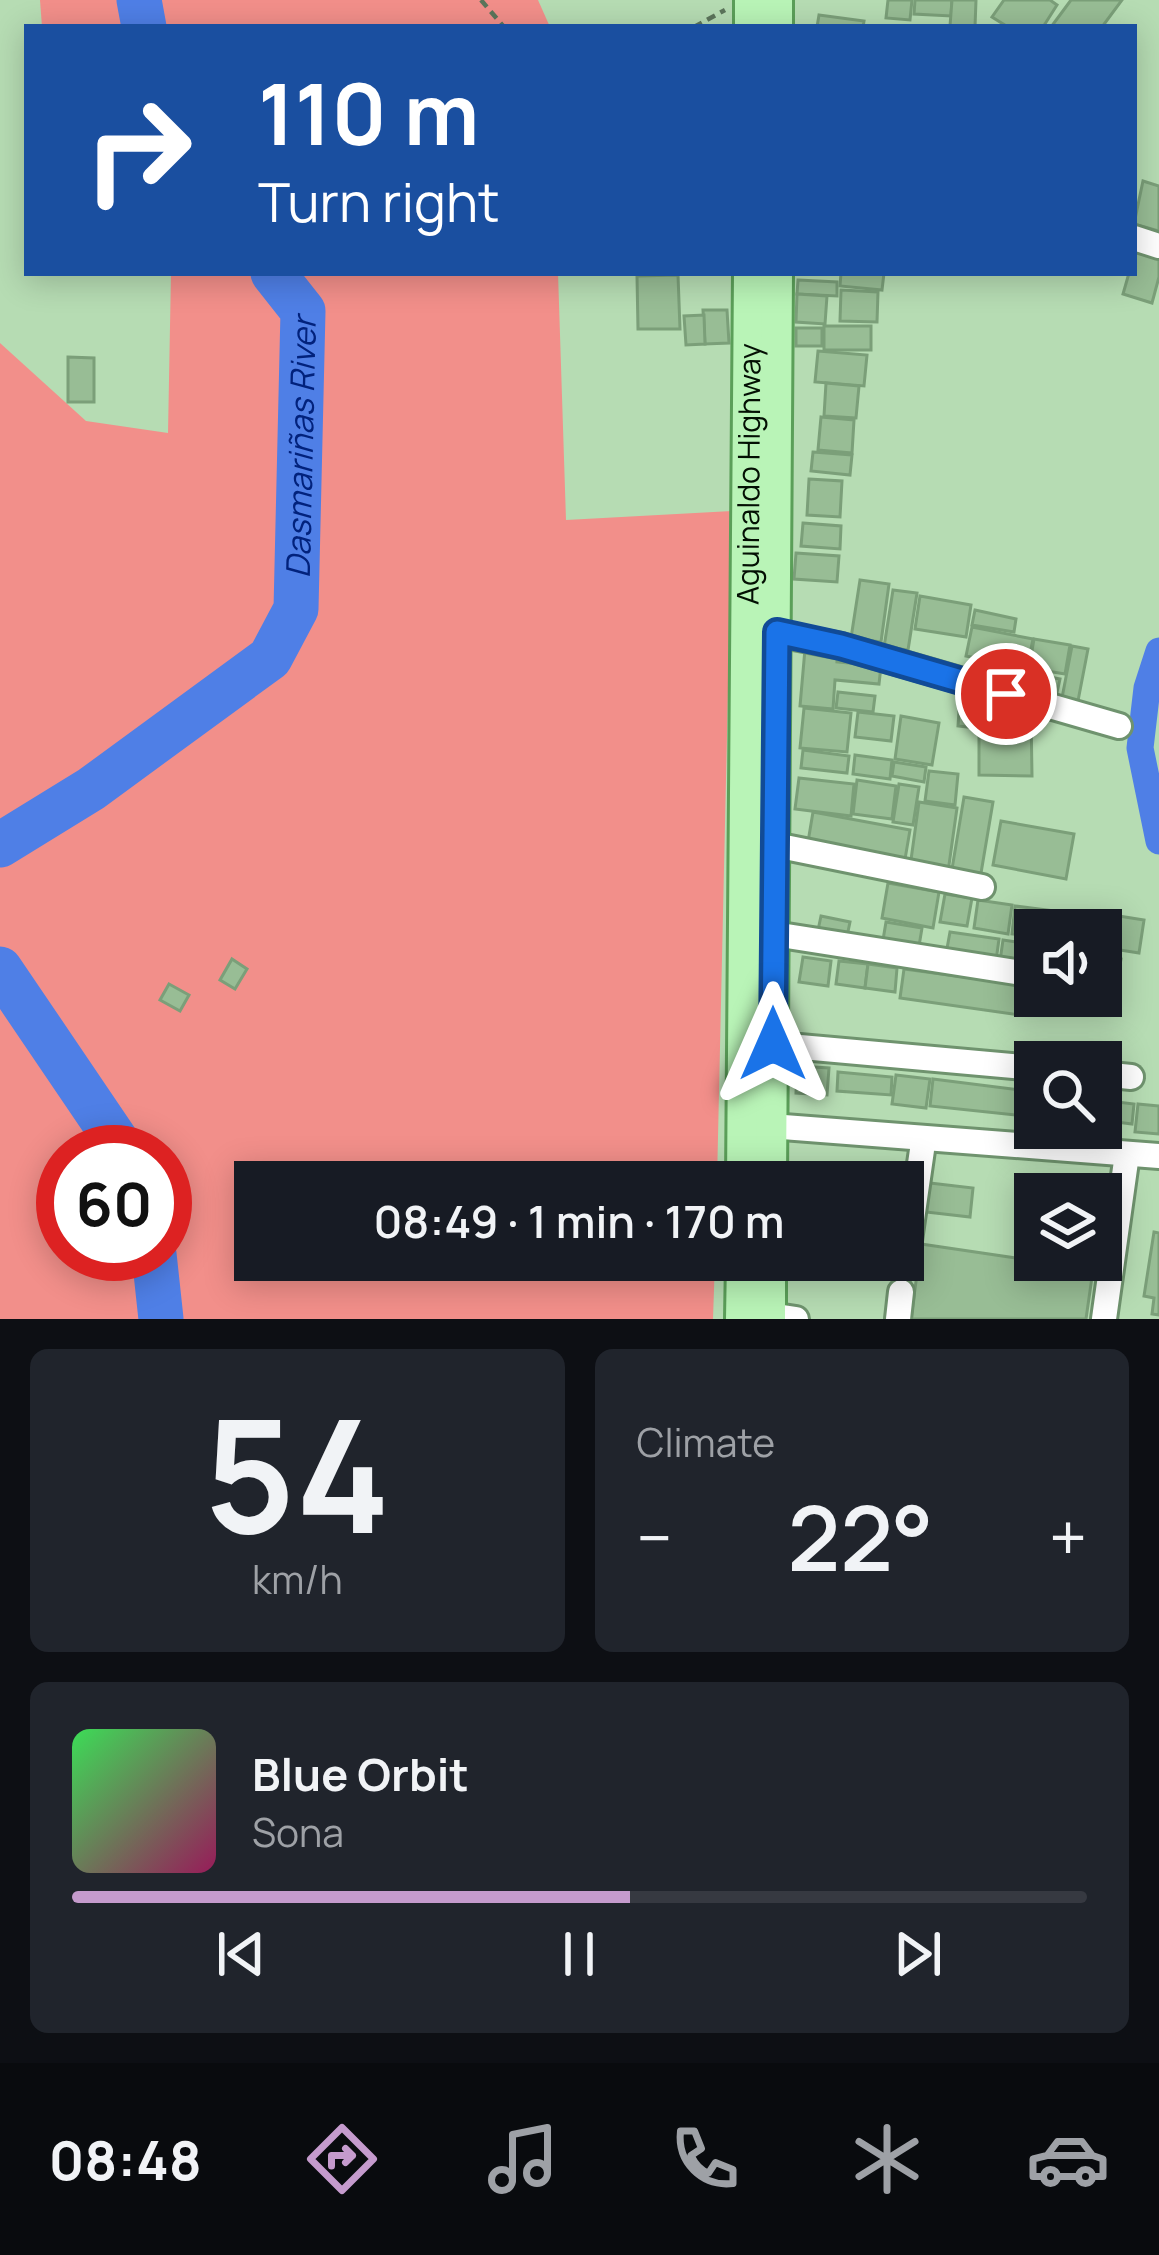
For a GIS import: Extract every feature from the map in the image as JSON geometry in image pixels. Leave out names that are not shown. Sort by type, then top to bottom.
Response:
[{"type":"main road","name":"Aguinaldo Highway","points":[[749,276],[775,845],[774,934],[759,1043]]},
{"type":"main road","name":"Aguinaldo Highway","points":[[748,1161],[757,1125],[763,631],[777,276]]},
{"type":"main road","name":"Aguinaldo Highway","points":[[757,1125],[766,1161]]},
{"type":"main road","points":[[752,1281],[769,1318]]},
{"type":"main road","points":[[769,1318],[770,1281]]},
{"type":"street","points":[[763,631],[841,646],[1119,726]]},
{"type":"street","points":[[775,845],[982,887]]},
{"type":"street","points":[[774,934],[1014,973]]},
{"type":"street","points":[[759,1043],[1014,1066]]},
{"type":"street","points":[[1122,1076],[1131,1077]]},
{"type":"street","points":[[757,1125],[1159,1156]]},
{"type":"street","points":[[920,1161],[922,1150]]},
{"type":"street","points":[[1104,1319],[1126,1154]]},
{"type":"street","points":[[898,1319],[902,1281]]},
{"type":"path","points":[[481,0],[501,24]]},
{"type":"shaded area","points":[[40,0],[538,0],[549,24],[42,24]]},
{"type":"shaded area","points":[[171,276],[558,276],[566,520],[732,511],[717,1161],[234,1161],[234,1281],[714,1281],[713,1319],[0,1319],[0,343],[86,421],[168,433]]},
{"type":"building","points":[[888,0],[912,0],[910,20],[886,18]]},
{"type":"building","points":[[915,0],[952,0],[951,16],[914,14]]},
{"type":"building","points":[[952,0],[976,0],[975,24],[950,24]]},
{"type":"building","points":[[1004,0],[1050,0],[1057,5],[1045,24],[1003,24],[992,17]]},
{"type":"building","points":[[1071,0],[1122,0],[1104,24],[1053,24]]},
{"type":"building","points":[[819,15],[864,21],[864,24],[818,24]]},
{"type":"building","points":[[1143,181],[1159,186],[1159,231],[1137,225]]},
{"type":"building","points":[[1137,250],[1159,256],[1152,303],[1123,294],[1128,276],[1137,276]]},
{"type":"building","points":[[637,276],[678,276],[680,329],[638,329]]},
{"type":"building","points":[[841,276],[884,276],[882,290],[840,286]]},
{"type":"building","points":[[798,280],[837,282],[837,296],[797,294]]},
{"type":"building","points":[[841,290],[878,292],[877,322],[840,321]]},
{"type":"building","points":[[797,294],[827,296],[825,324],[796,322]]},
{"type":"building","points":[[703,310],[727,310],[729,343],[705,344]]},
{"type":"building","points":[[704,315],[705,344],[686,345],[684,316]]},
{"type":"building","points":[[824,326],[871,326],[871,350],[824,350]]},
{"type":"building","points":[[796,328],[822,328],[822,346],[796,346]]},
{"type":"building","points":[[818,351],[867,355],[864,386],[815,382]]},
{"type":"building","points":[[68,357],[94,358],[94,402],[68,402]]},
{"type":"building","points":[[826,383],[859,386],[856,418],[824,416]]},
{"type":"building","points":[[821,417],[854,420],[852,453],[818,450]]},
{"type":"building","points":[[813,452],[852,455],[850,475],[811,471]]},
{"type":"building","points":[[809,479],[842,481],[840,517],[807,515]]},
{"type":"building","points":[[803,523],[841,526],[840,549],[801,546]]},
{"type":"building","points":[[796,553],[839,556],[837,582],[794,579]]},
{"type":"building","points":[[860,580],[889,584],[881,642],[851,638]]},
{"type":"building","points":[[893,590],[917,593],[908,650],[884,647]]},
{"type":"building","points":[[920,596],[971,605],[966,637],[915,629]]},
{"type":"building","points":[[975,610],[1016,619],[1014,632],[972,625]]},
{"type":"building","points":[[972,627],[1033,639],[1027,668],[966,656]]},
{"type":"building","points":[[1034,639],[1070,645],[1065,674],[1029,668]]},
{"type":"building","points":[[1072,646],[1088,649],[1077,706],[1061,703]]},
{"type":"building","points":[[805,649],[838,652],[837,662],[881,666],[879,684],[835,680],[833,709],[800,706]]},
{"type":"building","points":[[1028,673],[1060,679],[1056,697],[1025,692]]},
{"type":"building","points":[[838,692],[875,696],[873,712],[836,708]]},
{"type":"building","points":[[960,696],[979,697],[976,728],[958,726]]},
{"type":"building","points":[[804,708],[851,713],[847,752],[800,748]]},
{"type":"building","points":[[858,712],[894,716],[891,741],[855,737]]},
{"type":"building","points":[[979,715],[1031,715],[1032,776],[979,775]]},
{"type":"building","points":[[901,716],[939,723],[932,765],[895,759]]},
{"type":"building","points":[[803,750],[849,756],[847,773],[801,768]]},
{"type":"building","points":[[855,755],[892,760],[890,779],[853,774]]},
{"type":"building","points":[[894,762],[926,767],[924,782],[892,776]]},
{"type":"building","points":[[929,771],[958,774],[955,805],[925,801]]},
{"type":"building","points":[[799,778],[854,784],[851,816],[795,809]]},
{"type":"building","points":[[857,780],[896,786],[892,819],[853,814]]},
{"type":"building","points":[[899,784],[919,787],[913,825],[893,822]]},
{"type":"building","points":[[964,797],[993,802],[980,879],[951,875]]},
{"type":"building","points":[[919,802],[957,808],[948,872],[910,867]]},
{"type":"building","points":[[813,812],[910,830],[904,865],[807,848]]},
{"type":"building","points":[[1001,821],[1074,834],[1066,879],[993,865]]},
{"type":"building","points":[[888,883],[939,892],[933,928],[882,918]]},
{"type":"building","points":[[945,894],[972,898],[967,926],[940,922]]},
{"type":"building","points":[[978,900],[1012,905],[1008,934],[974,928]]},
{"type":"building","points":[[821,916],[850,922],[846,941],[817,935]]},
{"type":"building","points":[[1122,916],[1144,920],[1139,953],[1122,950]]},
{"type":"building","points":[[886,922],[922,928],[918,952],[882,946]]},
{"type":"building","points":[[950,932],[999,939],[996,961],[946,954]]},
{"type":"building","points":[[1003,940],[1014,942],[1014,964],[1000,961]]},
{"type":"building","points":[[803,957],[831,961],[828,986],[799,982]]},
{"type":"building","points":[[232,959],[247,969],[235,989],[220,980]]},
{"type":"building","points":[[839,961],[868,964],[865,988],[836,984]]},
{"type":"building","points":[[868,964],[897,968],[895,992],[865,988]]},
{"type":"building","points":[[904,969],[1014,984],[1014,1014],[900,998]]},
{"type":"building","points":[[169,984],[189,995],[180,1011],[160,1000]]},
{"type":"building","points":[[797,1066],[829,1068],[827,1095],[796,1093]]},
{"type":"building","points":[[838,1072],[892,1077],[891,1095],[837,1091]]},
{"type":"building","points":[[896,1075],[930,1079],[926,1108],[892,1104]]},
{"type":"building","points":[[933,1079],[1014,1089],[1014,1115],[930,1106]]},
{"type":"building","points":[[1122,1103],[1134,1104],[1132,1124],[1122,1123]]},
{"type":"building","points":[[1138,1104],[1159,1106],[1159,1134],[1135,1132]]},
{"type":"building","points":[[930,1183],[973,1188],[970,1217],[926,1212]]},
{"type":"building","points":[[1154,1232],[1159,1233],[1159,1315],[1152,1314],[1154,1298],[1144,1296]]},
{"type":"building","points":[[924,1244],[1014,1258],[1014,1281],[1091,1281],[1086,1319],[911,1319],[916,1281],[924,1281]]},
{"type":"waterway","name":"Dasmariñas River","points":[[139,0],[143,24]]},
{"type":"waterway","name":"Dasmariñas River","points":[[0,845],[91,789],[270,658],[296,609],[303,311],[275,276]]},
{"type":"waterway","points":[[1159,651],[1147,688],[1140,748],[1159,841]]},
{"type":"waterway","name":"Dasmariñas River","points":[[0,969],[106,1125]]},
{"type":"waterway","name":"Dasmariñas River","points":[[157,1281],[161,1319]]},
{"type":"route","points":[[773,1044],[777,632],[1006,694]]}]
